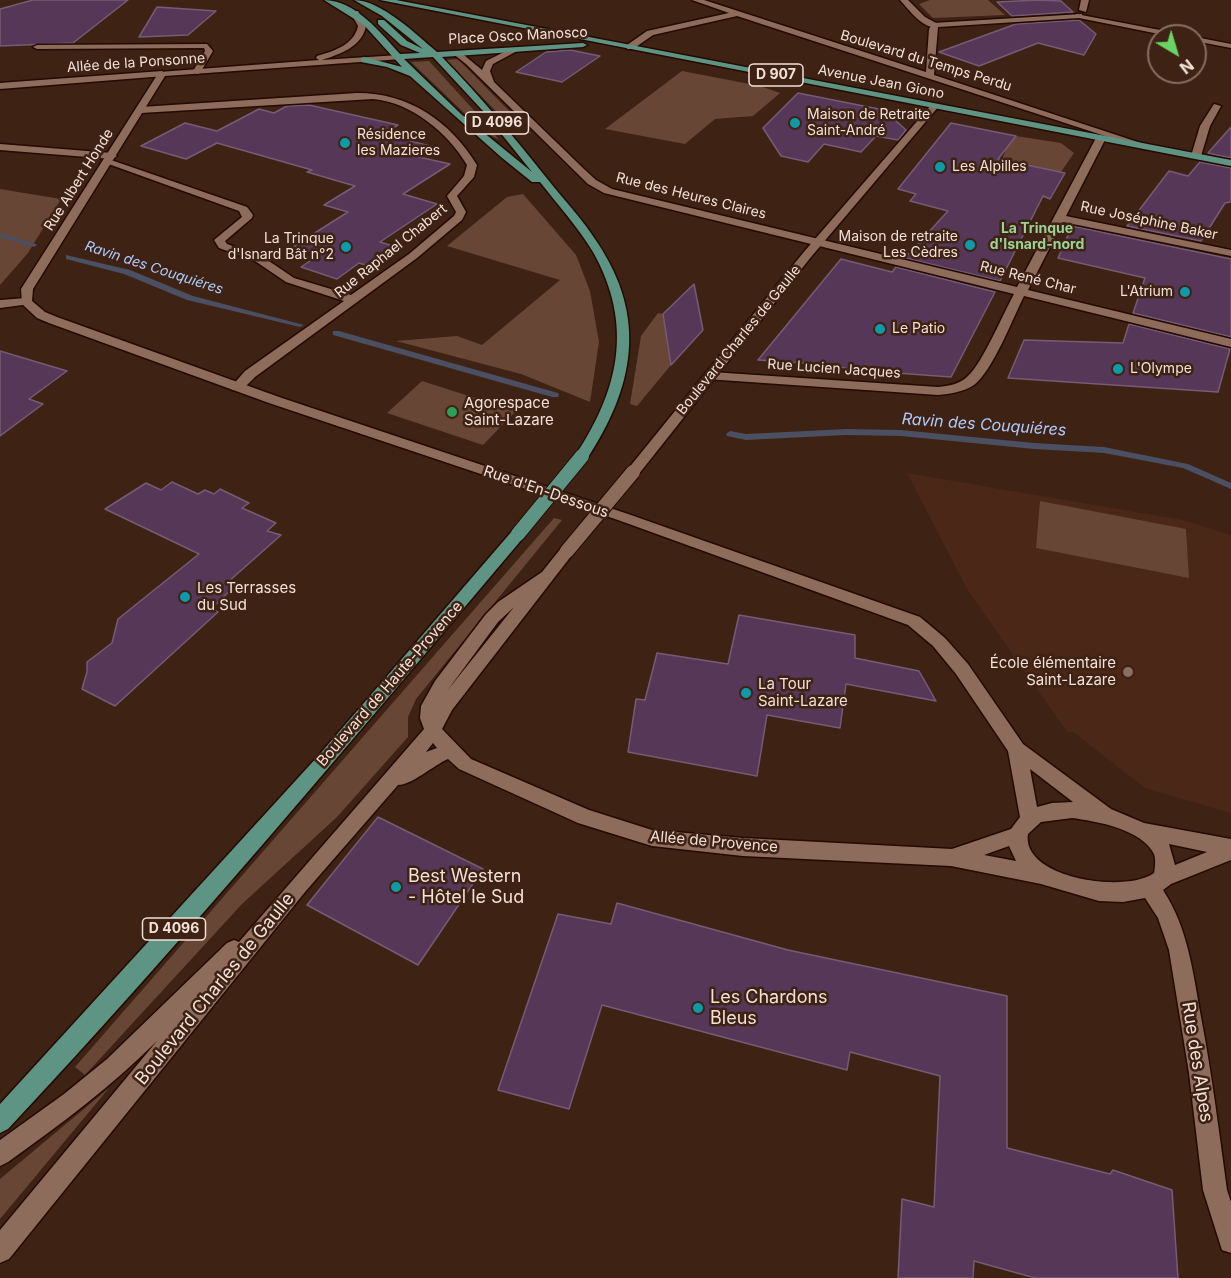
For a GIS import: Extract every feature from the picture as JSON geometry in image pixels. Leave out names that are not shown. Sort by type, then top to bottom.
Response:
[{"type":"main road","name":"D 4096","points":[[328,0],[355,13],[375,29],[399,57]]},
{"type":"main road","points":[[341,0],[369,14],[411,47],[433,54]]},
{"type":"main road","name":"Place Osco Manosco","points":[[358,0],[393,18],[433,54],[515,50],[563,39],[616,45]]},
{"type":"main road","name":"D 907","points":[[384,0],[563,39]]},
{"type":"main road","name":"Place Osco Manosco","points":[[485,42],[590,40]]},
{"type":"main road","name":"Avenue Jean Giono","points":[[590,40],[1231,163]]},
{"type":"main road","name":"Place Osco Manosco","points":[[449,44],[461,43]]},
{"type":"main road","name":"Place Osco Manosco","points":[[425,46],[439,45]]},
{"type":"main road","points":[[393,50],[425,46]]},
{"type":"main road","points":[[399,57],[433,54]]},
{"type":"main road","name":"Boulevard de Haute-Provence","points":[[0,1121],[61,1057],[325,760],[582,456],[610,412],[616,395],[623,353],[622,330],[614,288],[606,266],[590,238],[512,139],[433,54]]},
{"type":"main road","name":"Boulevard de Haute-Provence","points":[[399,57],[413,74],[469,126],[556,196]]},
{"type":"main road","points":[[364,60],[389,65],[413,74]]},
{"type":"street","name":"Boulevard du Temps Perdu","points":[[696,0],[1148,147]]},
{"type":"street","points":[[1081,13],[1085,0]]},
{"type":"street","points":[[911,3],[922,19],[935,26],[1081,13],[1147,28]]},
{"type":"street","points":[[311,60],[335,52],[356,40],[362,31],[362,26],[355,13]]},
{"type":"street","points":[[630,47],[650,33],[736,14]]},
{"type":"street","points":[[930,76],[935,26]]},
{"type":"street","points":[[1207,41],[1231,46]]},
{"type":"street","points":[[37,47],[205,45],[209,47],[209,51],[197,72]]},
{"type":"street","name":"Allée de la Ponsonne","points":[[274,65],[393,50]]},
{"type":"street","points":[[490,83],[486,71],[489,63],[515,50]]},
{"type":"street","name":"Rue des Heures Claires","points":[[456,53],[469,62],[592,182],[608,190],[817,243]]},
{"type":"street","name":"Allée de la Ponsonne","points":[[0,86],[399,57]]},
{"type":"street","name":"Rue Albert Honde","points":[[26,302],[27,289],[162,74]]},
{"type":"street","name":"Rue Raphael Chabert","points":[[141,110],[346,96],[378,96],[397,100],[409,106],[449,138],[469,160],[472,167],[467,181],[452,196],[460,209],[460,215],[413,256],[298,342],[250,374],[237,387]]},
{"type":"street","name":"Boulevard Charles de Gaulle","points":[[0,1250],[298,886],[433,730],[445,706],[546,576],[633,472],[817,243],[934,106]]},
{"type":"street","points":[[1196,156],[1205,126],[1217,106]]},
{"type":"street","points":[[1021,292],[1101,138]]},
{"type":"street","points":[[0,147],[110,159],[243,209],[248,215],[247,218],[219,240],[223,246],[259,259],[290,280],[354,300]]},
{"type":"street","name":"Rue Joséphine Baker","points":[[1060,218],[1231,253]]},
{"type":"street","name":"Rue René Char","points":[[817,243],[1231,343]]},
{"type":"street","name":"Rue Lucien Jacques","points":[[711,376],[928,391],[955,389],[974,379],[1021,292]]},
{"type":"street","points":[[0,304],[26,302]]},
{"type":"street","name":"Rue d'En-Dessous","points":[[26,302],[41,315],[53,320],[237,387],[603,510],[914,621],[939,642],[962,669],[1017,749],[1107,817]]},
{"type":"street","name":"Allée de Provence","points":[[433,730],[449,751],[465,764],[565,809],[621,830],[652,838],[743,847],[951,857],[1041,875],[1099,892],[1123,893],[1157,883]]},
{"type":"street","name":"Rue d'En-Dessous","points":[[1017,749],[1030,817]]},
{"type":"street","points":[[383,790],[429,759],[449,751]]},
{"type":"street","points":[[1041,875],[1018,847],[1018,835],[1030,817],[1054,809],[1072,809],[1107,817],[1145,831],[1231,850]]},
{"type":"street","points":[[1145,831],[1161,848],[1165,858],[1157,883]]},
{"type":"street","name":"Allée de Provence","points":[[951,857],[1018,835]]},
{"type":"street","points":[[1157,883],[1231,850]]},
{"type":"street","name":"Rue des Alpes","points":[[1157,883],[1179,950],[1200,1073],[1215,1190],[1231,1241]]},
{"type":"street","points":[[0,1154],[116,1067],[298,886]]},
{"type":"shaded area","points":[[930,0],[988,0],[1005,15],[933,18],[919,4]]},
{"type":"shaded area","points":[[458,59],[531,133],[519,135],[446,60]]},
{"type":"shaded area","points":[[429,61],[499,140],[482,130],[411,62]]},
{"type":"shaded area","points":[[682,71],[760,86],[780,93],[753,116],[715,119],[685,144],[605,129]]},
{"type":"shaded area","points":[[1016,136],[1061,143],[1074,153],[1061,172],[1002,160],[1006,149]]},
{"type":"shaded area","points":[[0,189],[61,199],[28,253],[0,285]]},
{"type":"shaded area","points":[[523,194],[576,255],[590,291],[599,342],[590,402],[521,374],[396,341],[457,336],[482,345],[560,280],[447,246],[507,197]]},
{"type":"shaded area","points":[[658,313],[663,314],[671,365],[637,406],[630,404],[641,336]]},
{"type":"shaded area","name":"Agorespace Saint-Lazare","points":[[422,381],[516,411],[483,445],[387,413]]},
{"type":"shaded area","name":"École élémentaire Saint-Lazare","points":[[907,473],[1183,520],[1231,535],[1231,813],[1145,788],[1073,732],[1067,732],[967,589]]},
{"type":"shaded area","points":[[1040,501],[1186,529],[1189,578],[1036,548]]},
{"type":"shaded area","points":[[554,518],[562,520],[416,699],[408,717],[408,737],[337,817],[242,904],[85,1075],[75,1067]]},
{"type":"shaded area","points":[[109,1088],[0,1219],[0,1179]]},
{"type":"building","points":[[33,0],[128,0],[73,43],[0,46],[0,9]]},
{"type":"building","points":[[1061,1],[1073,12],[1012,16],[997,2]]},
{"type":"building","points":[[157,7],[216,11],[188,35],[139,37]]},
{"type":"building","points":[[1079,20],[1096,34],[1084,55],[1038,43],[979,66],[939,52],[1016,24]]},
{"type":"building","points":[[570,50],[600,56],[562,82],[516,72],[546,52]]},
{"type":"building","name":"Maison de Retraite Saint-André","points":[[798,93],[884,110],[906,130],[898,140],[876,136],[861,152],[824,144],[808,162],[781,156],[763,128]]},
{"type":"building","points":[[309,105],[398,125],[383,134],[434,147],[419,157],[450,164],[403,194],[437,204],[380,242],[397,247],[369,266],[359,263],[337,279],[301,267],[320,254],[294,246],[348,212],[324,205],[355,186],[307,172],[312,170],[217,143],[186,159],[141,146],[185,123],[217,131],[259,109],[274,113],[287,106]]},
{"type":"building","points":[[951,123],[1016,136],[998,159],[1065,173],[1050,199],[1043,196],[1000,281],[905,258],[948,211],[910,201],[916,194],[898,189]]},
{"type":"building","points":[[1231,127],[1231,158],[1208,153]]},
{"type":"building","points":[[1200,162],[1231,168],[1231,202],[1225,203],[1201,241],[1127,226],[1169,171],[1188,176]]},
{"type":"building","name":"L'Atrium","points":[[1072,226],[1231,259],[1231,337],[1133,313],[1145,278],[1058,258]]},
{"type":"building","name":"Le Patio","points":[[841,259],[892,272],[896,267],[995,292],[951,377],[869,371],[865,374],[834,365],[758,360]]},
{"type":"building","points":[[694,284],[703,330],[671,365],[663,314]]},
{"type":"building","name":"L'Olympe","points":[[1129,324],[1230,349],[1218,392],[1008,378],[1024,340],[1123,343]]},
{"type":"building","points":[[0,351],[67,371],[29,399],[43,404],[0,436]]},
{"type":"building","name":"Les Terrasses du Sud","points":[[172,482],[198,494],[205,490],[214,494],[220,489],[249,503],[242,508],[276,523],[267,531],[281,535],[228,582],[235,586],[212,608],[218,612],[115,706],[82,689],[87,672],[87,662],[112,643],[118,619],[199,554],[105,509],[146,483],[161,490]]},
{"type":"building","name":"La Tour Saint-Lazare","points":[[739,615],[855,635],[855,658],[919,671],[936,701],[846,684],[840,728],[767,715],[757,776],[628,752],[636,699],[645,700],[657,653],[728,664]]},
{"type":"building","name":"Best Western - Hôtel le Sud","points":[[378,817],[483,869],[418,965],[307,905]]},
{"type":"building","points":[[617,903],[788,950],[1007,996],[1007,1148],[1110,1174],[1113,1170],[1172,1190],[1178,1278],[1035,1278],[974,1261],[973,1278],[898,1278],[902,1199],[934,1207],[940,1076],[850,1052],[847,1070],[602,1005],[569,1109],[498,1090],[558,914],[611,924]]},
{"type":"waterway","name":"Ravin des Couquiéres","points":[[0,235],[34,245]]},
{"type":"waterway","name":"Ravin des Couquiéres","points":[[69,257],[127,272],[190,298],[300,325]]},
{"type":"waterway","name":"Ravin des Couquiéres","points":[[336,333],[555,395]]},
{"type":"waterway","name":"Ravin des Couquiéres","points":[[730,434],[746,437],[846,432],[901,433],[1034,446],[1104,450],[1185,466],[1231,486]]},
{"type":"place","name":"Maison de Retraite Saint-André","points":[[795,123]]},
{"type":"place","name":"Résidence les Mazieres","points":[[345,143]]},
{"type":"place","name":"Les Alpilles","points":[[940,167]]},
{"type":"place","name":"Maison de retraite Les Cèdres","points":[[970,245]]},
{"type":"place","name":"La Trinque d'Isnard Bât n°2","points":[[346,247]]},
{"type":"place","name":"L'Atrium","points":[[1185,292]]},
{"type":"place","name":"Le Patio","points":[[880,329]]},
{"type":"place","name":"L'Olympe","points":[[1118,369]]},
{"type":"place","name":"Agorespace Saint-Lazare","points":[[452,412]]},
{"type":"place","name":"Les Terrasses du Sud","points":[[185,597]]},
{"type":"place","name":"École élémentaire Saint-Lazare","points":[[1128,672]]},
{"type":"place","name":"La Tour Saint-Lazare","points":[[746,693]]},
{"type":"place","name":"Best Western - Hôtel le Sud","points":[[396,887]]},
{"type":"place","name":"Les Chardons Bleus","points":[[698,1008]]},
{"type":"district","name":"La Trinque d'Isnard-nord","points":[[1037,238]]}]
